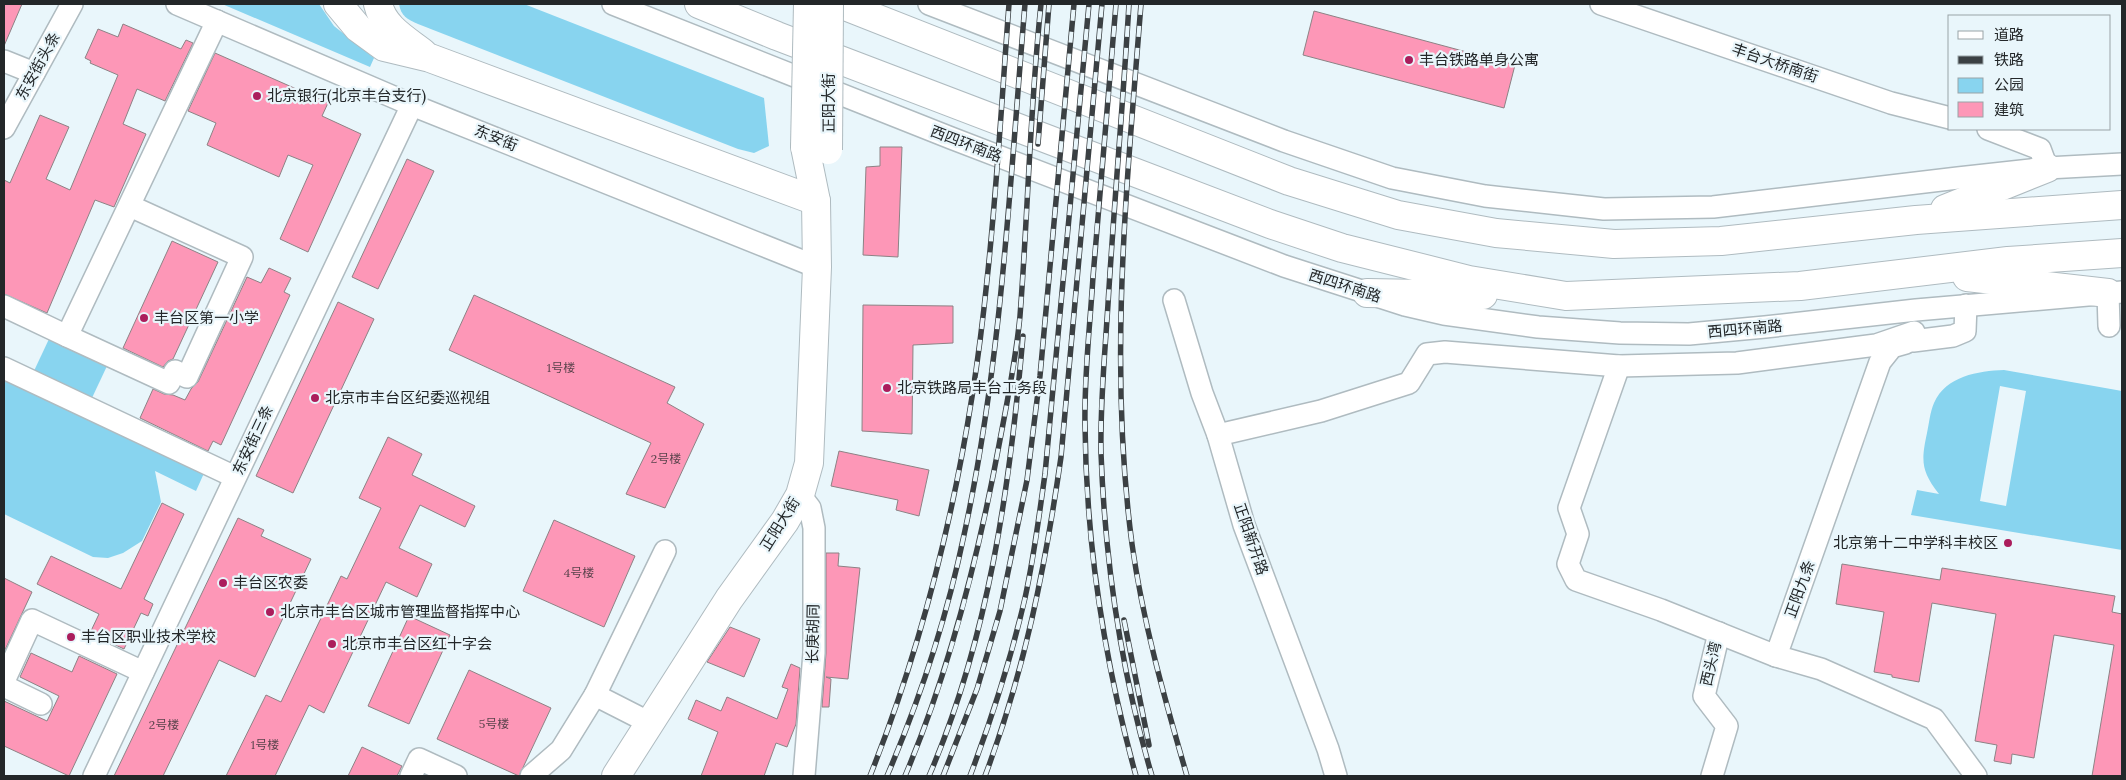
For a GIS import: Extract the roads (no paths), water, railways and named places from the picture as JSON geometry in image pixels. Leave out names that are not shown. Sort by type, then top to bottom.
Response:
[{"type":"main road","points":[[338,4],[358,28],[384,47],[430,58],[816,201]]},
{"type":"main road","points":[[378,4],[380,15],[397,33],[430,58]]},
{"type":"main road","points":[[699,4],[777,36],[1270,224],[1342,248],[1469,280],[1566,296]]},
{"type":"main road","name":"正阳大街","points":[[808,4],[817,148]]},
{"type":"main road","name":"正阳大街","points":[[616,776],[729,600],[785,521],[800,495],[809,464],[817,267],[817,148],[829,4]]},
{"type":"main road","points":[[840,4],[1289,181],[1398,215],[1496,234],[1614,244],[1721,241],[1916,220],[2122,205]]},
{"type":"main road","points":[[1916,220],[2047,168]]},
{"type":"main road","points":[[1367,294],[1566,296],[1800,286],[2008,261],[2122,253]]},
{"type":"main road","points":[[1923,272],[2115,292]]},
{"type":"street","name":"东安街头条","points":[[4,128],[72,4]]},
{"type":"street","name":"东安街","points":[[178,4],[412,105],[817,267]]},
{"type":"street","name":"西四环南路","points":[[613,4],[960,142],[1284,266],[1367,294],[1444,314],[1538,327],[1620,333],[1689,334],[1966,305],[2115,292]]},
{"type":"street","points":[[929,4],[1302,147],[1392,178],[1485,196],[1604,209],[1713,207],[2047,168],[2122,164]]},
{"type":"street","name":"丰台大桥南街","points":[[1601,4],[1891,104],[1948,118]]},
{"type":"street","points":[[67,336],[217,21]]},
{"type":"street","points":[[4,61],[34,73]]},
{"type":"street","name":"东安街三条","points":[[94,776],[412,105]]},
{"type":"street","points":[[1991,130],[2040,149],[2047,168]]},
{"type":"street","points":[[6,314],[67,336],[169,383],[175,371],[187,377],[242,257],[130,206]]},
{"type":"street","points":[[2109,326],[2115,292]]},
{"type":"street","name":"正阳新开路","points":[[1174,300],[1202,393],[1218,435],[1244,525],[1328,749],[1336,776]]},
{"type":"street","points":[[1218,435],[1321,411],[1409,383],[1427,354],[1445,352],[1619,366],[1737,362],[1876,345],[1914,336],[1953,336],[1965,332],[1966,305]]},
{"type":"street","points":[[1914,336],[1916,310]]},
{"type":"street","name":"正阳九条","points":[[1776,656],[1880,362],[1892,347],[1914,336]]},
{"type":"street","points":[[1619,366],[1569,508],[1578,534],[1568,564],[1576,580],[1661,610],[1776,656],[1821,669],[1934,719],[1976,776]]},
{"type":"street","points":[[4,368],[235,477]]},
{"type":"street","name":"长庚胡同","points":[[800,495],[810,508],[814,528],[814,653],[804,776]]},
{"type":"street","points":[[531,776],[561,750],[595,694],[665,551]]},
{"type":"street","points":[[4,681],[32,620],[143,672]]},
{"type":"street","name":"西头湾","points":[[1712,776],[1726,726],[1704,696],[1719,633]]},
{"type":"street","points":[[4,686],[42,704]]},
{"type":"street","points":[[595,694],[650,723]]},
{"type":"street","points":[[411,776],[419,759],[456,776]]},
{"type":"railway","points":[[870,776],[912,656],[946,532],[959,470],[980,343],[987,280],[997,176],[1009,4]]},
{"type":"railway","points":[[887,776],[911,717],[941,627],[957,566],[977,469],[996,337],[1003,270],[1025,4]]},
{"type":"railway","points":[[905,776],[936,695],[961,613],[982,529],[1011,381],[1020,316],[1034,82],[1041,4]]},
{"type":"railway","points":[[1038,144],[1049,4]]},
{"type":"railway","points":[[943,776],[977,689],[1000,611],[1027,480],[1040,376],[1074,4]]},
{"type":"railway","points":[[970,776],[1014,643],[1025,598],[1036,536],[1045,474],[1089,4]]},
{"type":"railway","points":[[985,776],[1012,697],[1022,658],[1032,618],[1055,498],[1061,457],[1102,4]]},
{"type":"railway","points":[[1116,4],[1086,370],[1086,470],[1093,559],[1106,646],[1136,776]]},
{"type":"railway","points":[[1129,4],[1103,378],[1101,453],[1106,535],[1116,616],[1132,697],[1152,776]]},
{"type":"railway","points":[[1141,4],[1122,274],[1121,409],[1132,544],[1142,603],[1163,690],[1187,776]]},
{"type":"railway","points":[[929,776],[950,723],[967,670],[994,560],[1011,448],[1023,336]]},
{"type":"railway","points":[[1124,620],[1149,745]]},
{"type":"place","name":"丰台铁路单身公寓","points":[[1409,60]]},
{"type":"place","name":"北京银行(北京丰台支行)","points":[[257,96]]},
{"type":"place","name":"丰台区第一小学","points":[[144,318]]},
{"type":"place","name":"北京铁路局丰台工务段","points":[[887,388]]},
{"type":"place","name":"北京市丰台区纪委巡视组","points":[[315,398]]},
{"type":"place","name":"北京第十二中学科丰校区","points":[[2008,543]]},
{"type":"place","name":"丰台区农委","points":[[223,583]]},
{"type":"place","name":"北京市丰台区城市管理监督指挥中心","points":[[270,612]]},
{"type":"place","name":"丰台区职业技术学校","points":[[71,637]]},
{"type":"place","name":"北京市丰台区红十字会","points":[[332,644]]}]
